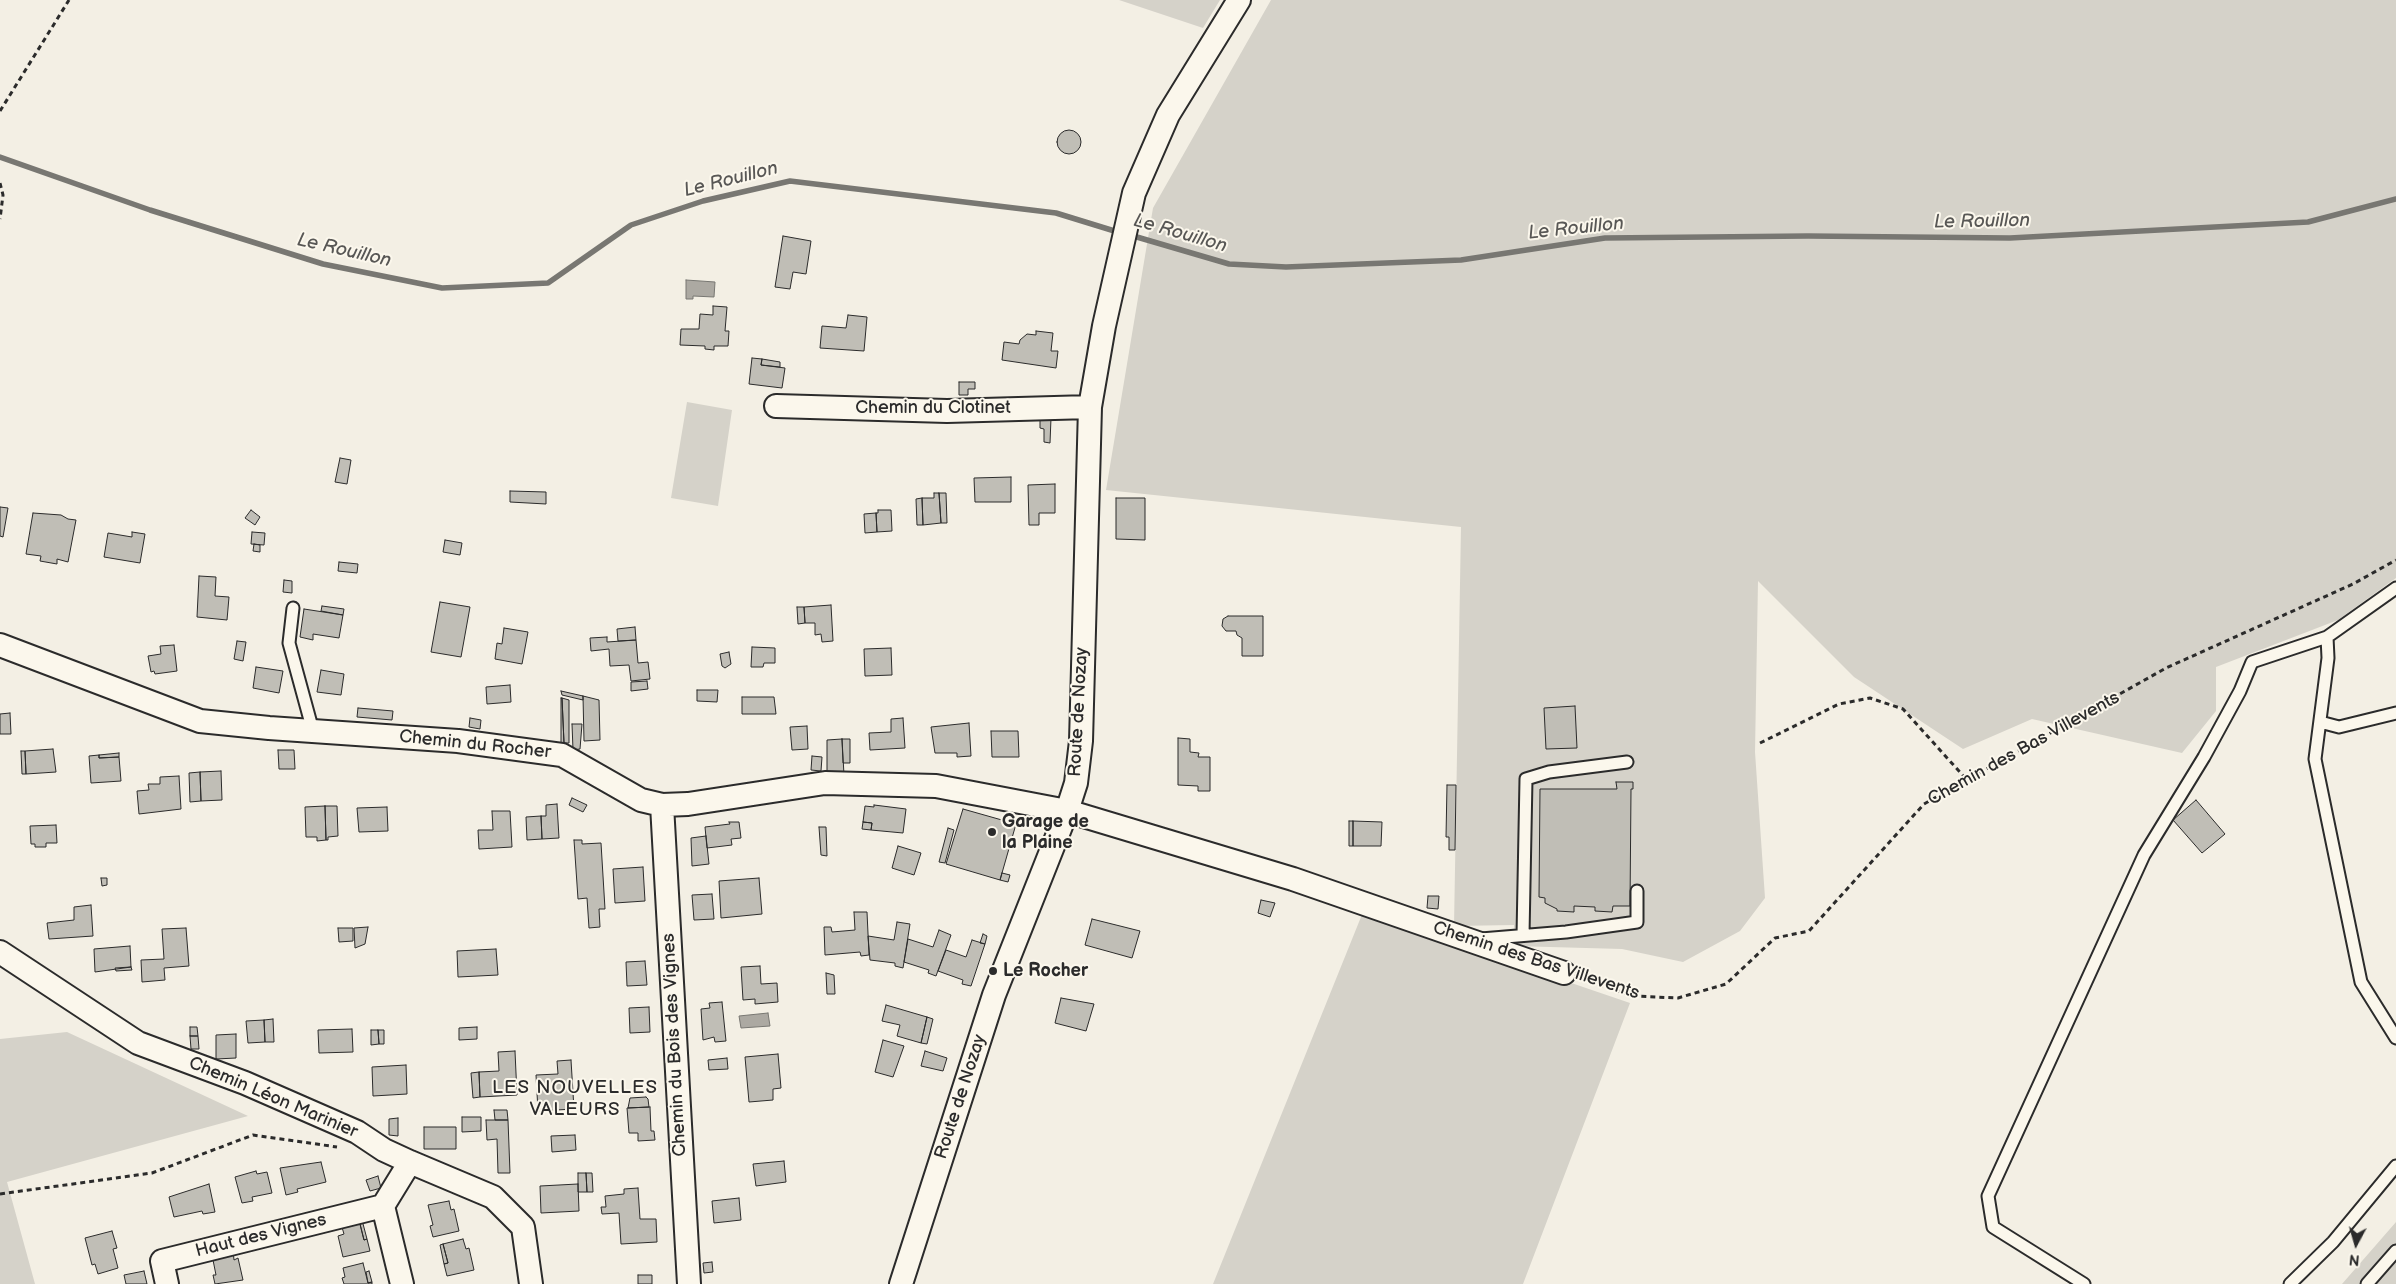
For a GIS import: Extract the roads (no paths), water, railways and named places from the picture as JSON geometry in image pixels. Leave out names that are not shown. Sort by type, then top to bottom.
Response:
[{"type":"street","name":"Route de Nozay","points":[[901,1284],[994,995],[1067,811],[1076,783],[1081,740],[1090,407],[1117,264],[1134,193],[1168,114],[1239,0]]},
{"type":"street","name":"Chemin du Clotinet","points":[[776,406],[947,412],[1090,407]]},
{"type":"street","name":"Chemin du Rocher","points":[[0,645],[200,721],[458,741],[562,755],[641,800],[662,805],[688,804],[824,783],[936,786],[1067,811]]},
{"type":"street","name":"Chemin du Bois des Vignes","points":[[662,805],[688,1284]]},
{"type":"street","name":"Chemin des Bas Villevents","points":[[1067,811],[1293,878],[1564,973]]},
{"type":"street","name":"Chemin Léon Marinier","points":[[0,952],[138,1043],[245,1083],[357,1132],[384,1150],[410,1162],[493,1197],[523,1227],[531,1284]]},
{"type":"street","points":[[402,1284],[383,1206],[410,1162]]},
{"type":"street","name":"Haut des Vignes","points":[[167,1284],[162,1261],[383,1206]]},
{"type":"lane","points":[[2084,1284],[1993,1227],[1988,1196],[2144,855],[2204,757],[2240,691],[2252,662],[2327,637],[2396,588]]},
{"type":"lane","points":[[293,608],[289,643],[314,731]]},
{"type":"lane","points":[[2327,637],[2328,658],[2315,759],[2361,982],[2396,1038]]},
{"type":"lane","points":[[2320,722],[2340,726],[2396,713]]},
{"type":"lane","points":[[1523,936],[1526,779],[1549,772],[1627,762]]},
{"type":"lane","points":[[1467,940],[1523,936],[1637,922],[1637,891]]},
{"type":"lane","points":[[2290,1284],[2333,1242],[2396,1166]]},
{"type":"lane","points":[[2366,1284],[2396,1251]]},
{"type":"waterway","name":"Le Rouillon","points":[[0,157],[150,210],[323,264],[442,288],[548,283],[631,225],[703,201],[790,181],[1056,213],[1121,233]]},
{"type":"waterway","name":"Le Rouillon","points":[[1130,235],[1229,264],[1286,267],[1461,260],[1605,238],[1808,236],[2010,238],[2308,222],[2396,199]]},
{"type":"place","name":"Garage de la Plaine","points":[[992,832]]},
{"type":"place","name":"Le Rocher","points":[[993,971]]},
{"type":"district","name":"LES NOUVELLES VALEURS","points":[[575,1099]]}]
